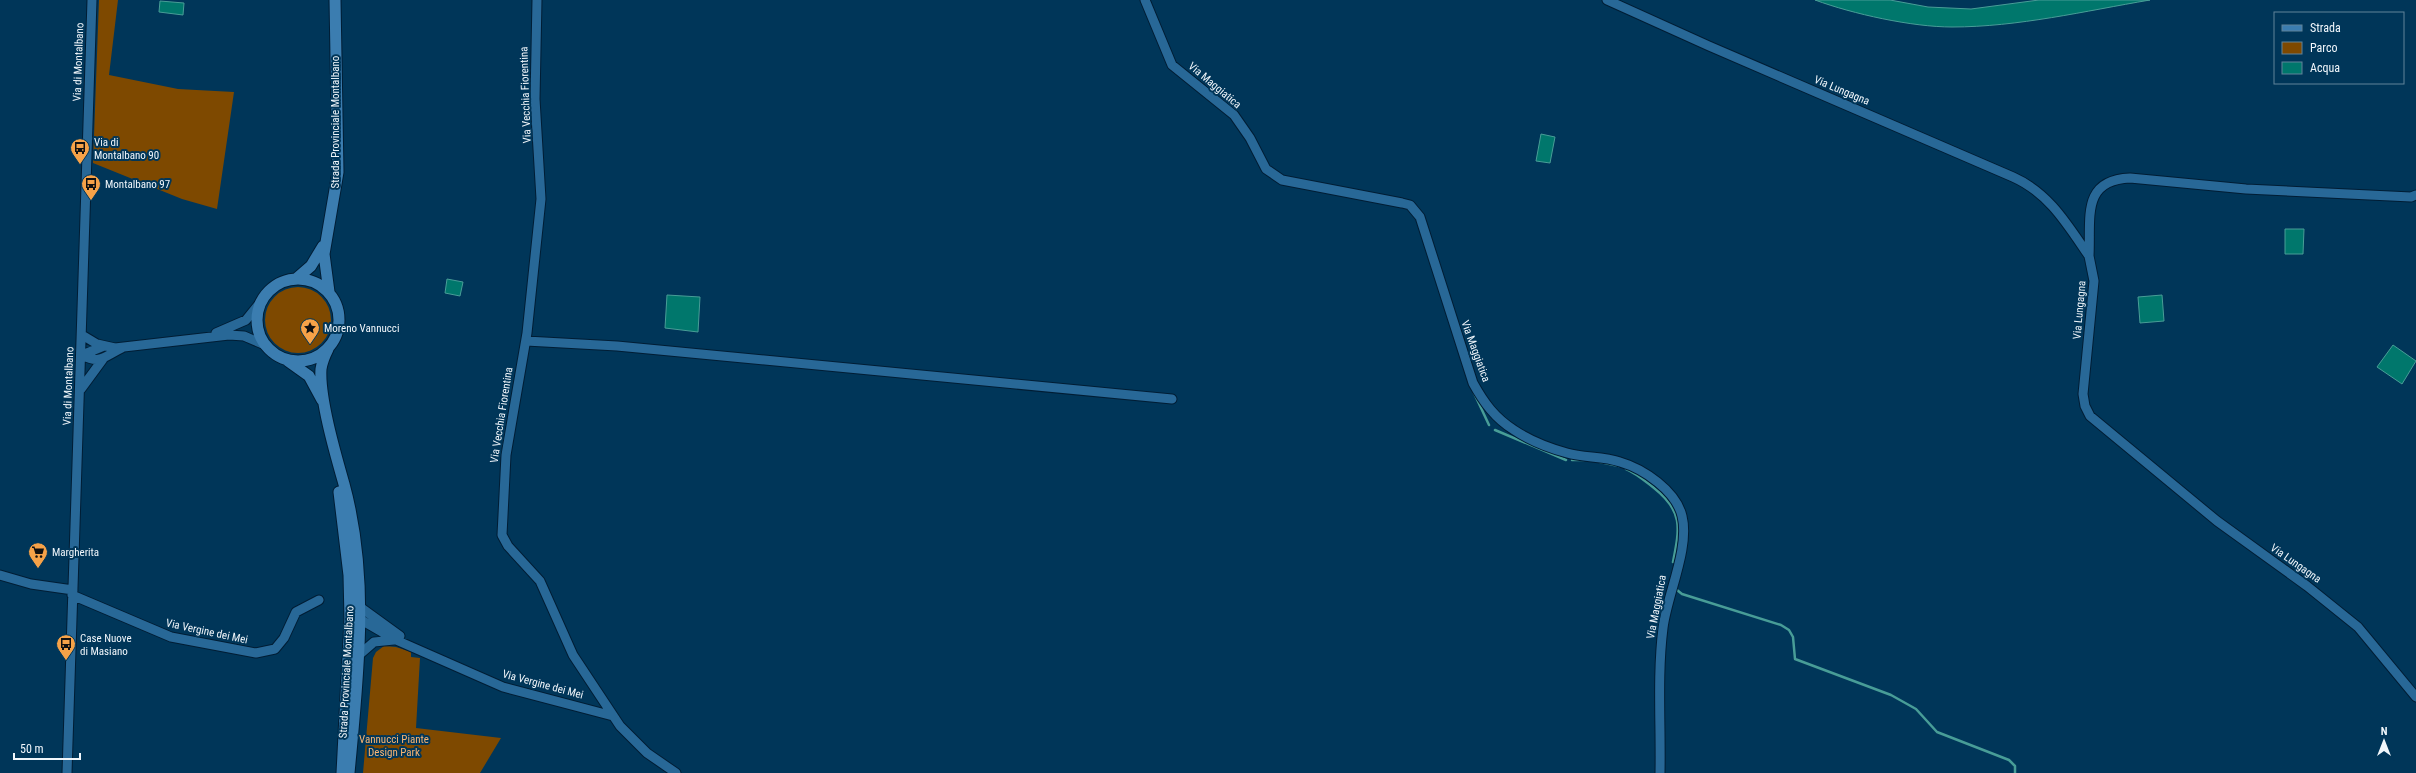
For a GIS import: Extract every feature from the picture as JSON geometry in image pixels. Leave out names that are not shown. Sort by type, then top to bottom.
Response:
[{"type":"main road","name":"Strada Provinciale Montalbano","points":[[335,0],[338,172],[332,213],[325,242],[324,261],[329,292],[336,302],[340,319],[337,335],[328,349],[321,370],[326,410],[340,475],[339,487],[355,607],[360,621],[359,655],[349,773]]},
{"type":"main road","name":"Strada Provinciale Montalbano","points":[[325,242],[311,266],[296,279],[279,283],[263,299],[258,310],[257,322],[259,334],[265,345],[310,378],[326,410]]},
{"type":"main road","points":[[296,279],[310,281],[329,292]]},
{"type":"main road","name":"Strada Provinciale Montalbano","points":[[285,359],[304,361],[317,357],[328,349]]},
{"type":"main road","name":"Strada Provinciale Montalbano","points":[[342,773],[355,607]]},
{"type":"street","name":"Via di Montalbano","points":[[67,773],[72,593],[82,355],[92,0]]},
{"type":"street","name":"Via Vecchia Fiorentina","points":[[537,0],[535,92],[541,198],[526,341],[506,455],[502,535],[508,546],[540,581],[573,655],[613,716],[635,742],[676,773]]},
{"type":"street","name":"Via Maggiatica","points":[[1145,0],[1172,65],[1234,115],[1250,138],[1269,172],[1287,181],[1402,203],[1414,208],[1420,217],[1473,383],[1486,406],[1502,422],[1530,439],[1566,453],[1607,459],[1629,465],[1655,482],[1676,501],[1682,517],[1682,541],[1668,599],[1662,641],[1660,773]]},
{"type":"street","name":"Via Lungagna","points":[[1607,0],[1708,46],[2022,181],[2049,201],[2062,216],[2089,256],[2094,281],[2083,394],[2085,406],[2090,416],[2217,521],[2307,586],[2358,627],[2416,697]]},
{"type":"street","points":[[2089,256],[2092,201],[2098,188],[2113,179],[2130,178],[2335,195],[2411,197],[2416,195]]},
{"type":"street","points":[[201,338],[240,324],[251,314],[263,299]]},
{"type":"street","points":[[82,335],[104,346],[123,348],[201,338],[238,336],[265,345]]},
{"type":"street","points":[[526,341],[617,346],[1172,399]]},
{"type":"street","points":[[82,355],[104,346]]},
{"type":"street","points":[[82,355],[94,361],[104,359],[123,348]]},
{"type":"street","points":[[80,390],[104,359]]},
{"type":"street","name":"Via Vergine dei Mei","points":[[0,575],[72,593],[171,637],[256,653],[267,652],[275,649],[284,638],[294,615],[319,600]]},
{"type":"street","name":"Via Vergine dei Mei","points":[[355,607],[425,653]]},
{"type":"street","name":"Via Vergine dei Mei","points":[[360,621],[396,640],[512,690],[613,716]]},
{"type":"street","name":"Via Vergine dei Mei","points":[[359,655],[374,642],[396,640]]},
{"type":"green space","points":[[99,0],[118,0],[109,75],[178,89],[234,92],[217,209],[182,199],[93,163]]},
{"type":"green space","points":[[298,287],[311,290],[321,297],[328,307],[331,320],[328,333],[321,343],[311,350],[298,353],[285,350],[275,343],[268,333],[265,320],[268,307],[275,297],[285,290]]},
{"type":"green space","name":"Vannucci Piante Design Park","points":[[384,646],[396,647],[411,652],[411,657],[420,658],[416,728],[501,738],[480,773],[363,773],[373,658],[376,652]]},
{"type":"water","points":[[1815,0],[1890,0],[1928,7],[1971,9],[2039,0],[2150,0],[2027,21],[1952,27],[1919,25],[1883,19],[1864,15]]},
{"type":"water","points":[[160,1],[184,3],[183,15],[159,12]]},
{"type":"water","points":[[1541,134],[1555,137],[1550,163],[1536,161]]},
{"type":"water","points":[[2285,229],[2304,229],[2303,254],[2285,254]]},
{"type":"water","points":[[447,279],[463,282],[460,296],[445,293]]},
{"type":"water","points":[[667,295],[700,297],[698,332],[665,328]]},
{"type":"water","points":[[2162,295],[2164,321],[2140,323],[2138,297]]},
{"type":"water","points":[[2393,345],[2416,361],[2402,384],[2377,367]]},
{"type":"waterway","points":[[1474,393],[1489,425]]},
{"type":"waterway","points":[[1495,430],[1566,460]]},
{"type":"waterway","points":[[1572,460],[1584,460]]},
{"type":"waterway","points":[[1600,462],[1619,466]]},
{"type":"waterway","points":[[1626,469],[1640,477],[1654,488],[1663,496],[1675,512],[1678,529],[1673,562]]},
{"type":"waterway","points":[[1677,590],[1682,594],[1781,625],[1789,630],[1793,637],[1795,659],[1891,695],[1916,709],[1937,732],[2009,760],[2015,766],[2015,773]]},
{"type":"place","name":"Via di Montalbano 90","points":[[80,165]]},
{"type":"place","name":"Montalbano 97","points":[[91,201]]},
{"type":"place","name":"Moreno Vannucci","points":[[310,345]]},
{"type":"place","name":"Margherita","points":[[38,569]]},
{"type":"place","name":"Case Nuove di Masiano","points":[[66,661]]}]
